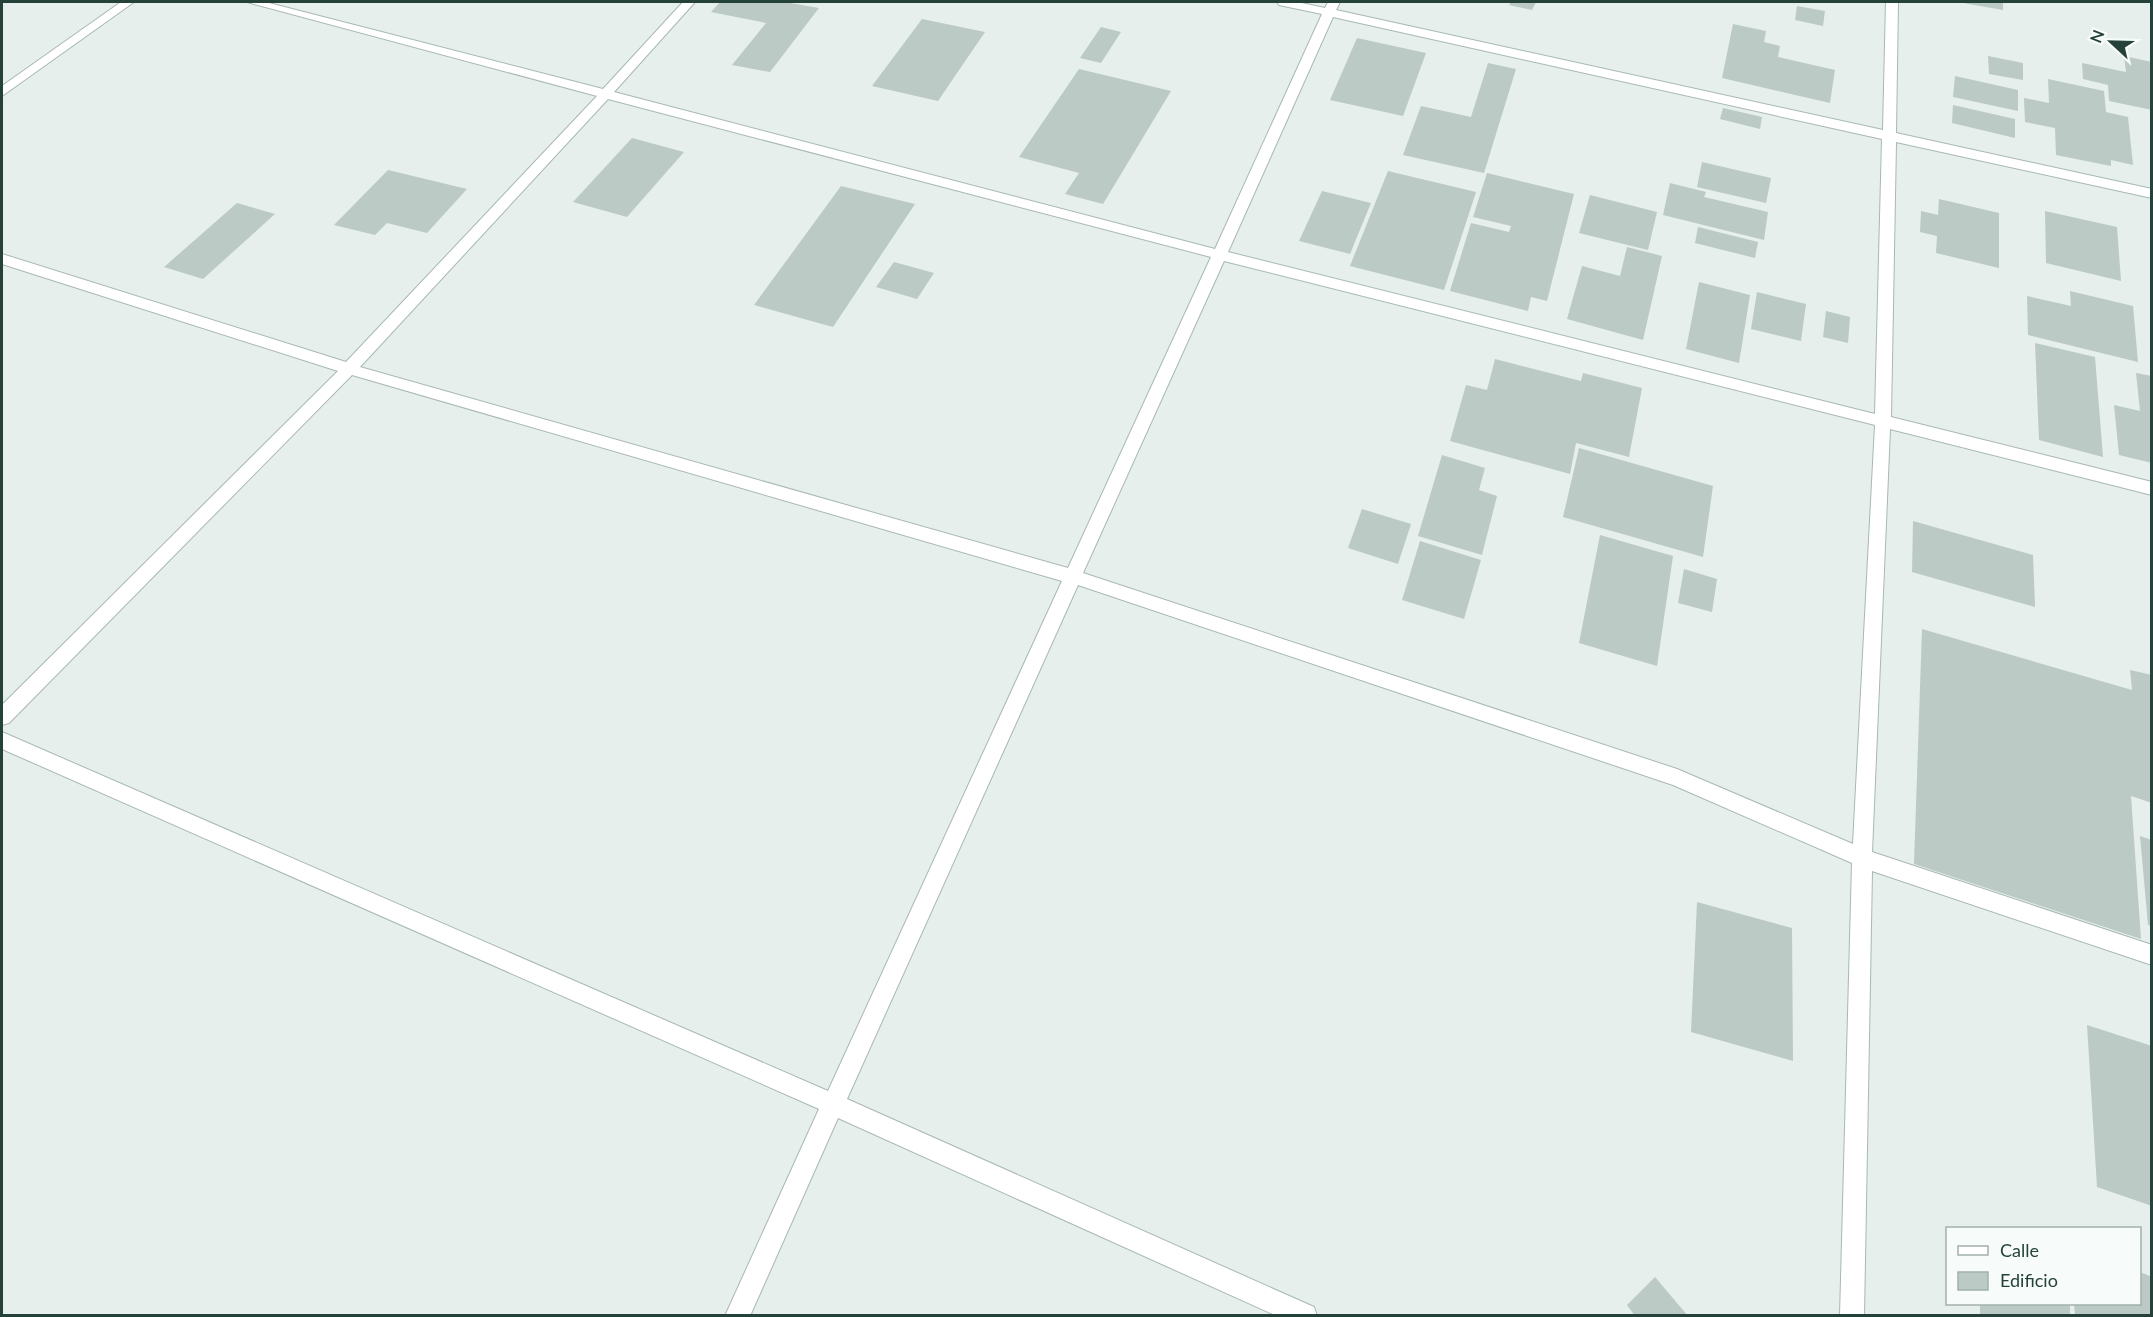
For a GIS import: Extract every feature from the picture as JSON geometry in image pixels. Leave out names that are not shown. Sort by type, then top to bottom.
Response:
[{"type":"street","points":[[2,92],[129,2]]},
{"type":"street","points":[[253,2],[605,96],[1220,255],[2151,489]]},
{"type":"street","points":[[2,717],[349,369],[605,96],[689,2]]},
{"type":"street","points":[[1282,2],[1332,7],[2151,194]]},
{"type":"street","points":[[1852,1316],[1862,858],[1883,420],[1892,2]]},
{"type":"street","points":[[737,1316],[1332,7]]},
{"type":"street","points":[[2,259],[349,369],[1074,577],[1677,778],[1862,858],[2151,955]]},
{"type":"street","points":[[2,740],[833,1104],[1305,1316]]},
{"type":"building","points":[[720,2],[785,2],[819,8],[770,72],[732,65],[766,23],[711,12]]},
{"type":"building","points":[[1511,2],[1536,2],[1532,10],[1509,5]]},
{"type":"building","points":[[2003,2],[2003,10],[1963,3]]},
{"type":"building","points":[[1797,6],[1825,11],[1823,26],[1795,20]]},
{"type":"building","points":[[922,19],[985,32],[938,101],[872,86]]},
{"type":"building","points":[[1733,24],[1766,31],[1764,42],[1780,46],[1778,57],[1835,70],[1830,103],[1722,78]]},
{"type":"building","points":[[1101,27],[1121,32],[1101,63],[1080,58]]},
{"type":"building","points":[[1357,38],[1426,53],[1403,116],[1330,100]]},
{"type":"building","points":[[1988,56],[2023,63],[2023,80],[1989,74]]},
{"type":"building","points":[[2124,56],[2152,62],[2152,110],[2109,101],[2108,85],[2083,79],[2082,63],[2126,72]]},
{"type":"building","points":[[1488,63],[1516,69],[1484,173],[1403,155],[1421,106],[1471,117]]},
{"type":"building","points":[[1079,69],[1171,91],[1103,204],[1065,194],[1079,173],[1019,157]]},
{"type":"building","points":[[1955,76],[2018,90],[2018,111],[1953,97]]},
{"type":"building","points":[[2048,79],[2104,91],[2106,112],[2128,117],[2133,165],[2111,160],[2111,166],[2056,155],[2055,128],[2025,122],[2024,98],[2049,103]]},
{"type":"building","points":[[1953,105],[2015,119],[2015,138],[1952,123]]},
{"type":"building","points":[[1723,108],[1762,117],[1760,129],[1720,119]]},
{"type":"building","points":[[632,138],[684,152],[627,217],[573,202]]},
{"type":"building","points":[[1702,162],[1771,178],[1766,203],[1697,187]]},
{"type":"building","points":[[388,170],[467,189],[427,233],[387,223],[375,235],[334,225]]},
{"type":"building","points":[[1388,171],[1476,192],[1444,290],[1350,266]]},
{"type":"building","points":[[1487,173],[1574,194],[1547,301],[1531,297],[1528,311],[1450,291],[1471,223],[1509,232],[1511,226],[1473,217]]},
{"type":"building","points":[[1670,183],[1706,192],[1704,197],[1768,212],[1764,240],[1663,215]]},
{"type":"building","points":[[841,186],[915,204],[833,327],[754,305]]},
{"type":"building","points":[[1322,191],[1371,203],[1350,254],[1299,241]]},
{"type":"building","points":[[1590,195],[1657,212],[1648,250],[1579,233]]},
{"type":"building","points":[[1939,199],[1999,213],[1999,268],[1936,253],[1937,236],[1920,232],[1921,211],[1938,215]]},
{"type":"building","points":[[237,203],[275,214],[203,279],[164,267]]},
{"type":"building","points":[[2045,211],[2117,227],[2121,281],[2046,263]]},
{"type":"building","points":[[1698,227],[1758,242],[1755,258],[1695,243]]},
{"type":"building","points":[[1627,247],[1662,256],[1643,340],[1567,319],[1582,266],[1620,276]]},
{"type":"building","points":[[894,262],[934,273],[917,299],[876,287]]},
{"type":"building","points":[[1699,282],[1750,295],[1739,363],[1686,349]]},
{"type":"building","points":[[2070,291],[2133,306],[2138,362],[2028,335],[2027,296],[2071,306]]},
{"type":"building","points":[[1757,292],[1806,304],[1801,341],[1751,329]]},
{"type":"building","points":[[1826,311],[1850,317],[1848,343],[1823,337]]},
{"type":"building","points":[[2035,343],[2095,357],[2103,457],[2039,440]]},
{"type":"building","points":[[1495,359],[1581,381],[1583,373],[1642,388],[1629,457],[1576,443],[1570,474],[1450,441],[1466,385],[1487,390]]},
{"type":"building","points":[[2136,373],[2152,376],[2152,463],[2119,455],[2114,405],[2140,411]]},
{"type":"building","points":[[1579,448],[1713,486],[1703,557],[1563,517]]},
{"type":"building","points":[[1442,455],[1485,468],[1479,490],[1497,496],[1482,555],[1418,536]]},
{"type":"building","points":[[1362,509],[1411,524],[1398,564],[1348,548]]},
{"type":"building","points":[[1913,521],[2033,555],[2035,607],[1912,572]]},
{"type":"building","points":[[1600,535],[1673,556],[1657,666],[1579,643]]},
{"type":"building","points":[[1420,541],[1481,560],[1464,619],[1402,600]]},
{"type":"building","points":[[1684,569],[1717,579],[1712,612],[1678,603]]},
{"type":"building","points":[[1922,629],[2132,690],[2130,670],[2152,675],[2152,803],[2131,796],[2141,939],[1914,864]]},
{"type":"building","points":[[2140,836],[2152,840],[2152,926],[2148,925]]},
{"type":"building","points":[[1697,902],[1792,928],[1793,1061],[1691,1032]]},
{"type":"building","points":[[2087,1025],[2152,1046],[2152,1206],[2097,1187]]},
{"type":"building","points":[[2141,1272],[2152,1277],[2152,1316],[2075,1316],[2074,1305],[2141,1305]]},
{"type":"building","points":[[1655,1277],[1688,1316],[1635,1316],[1627,1305]]},
{"type":"building","points":[[1980,1305],[2070,1306],[2070,1316],[1980,1316]]}]
